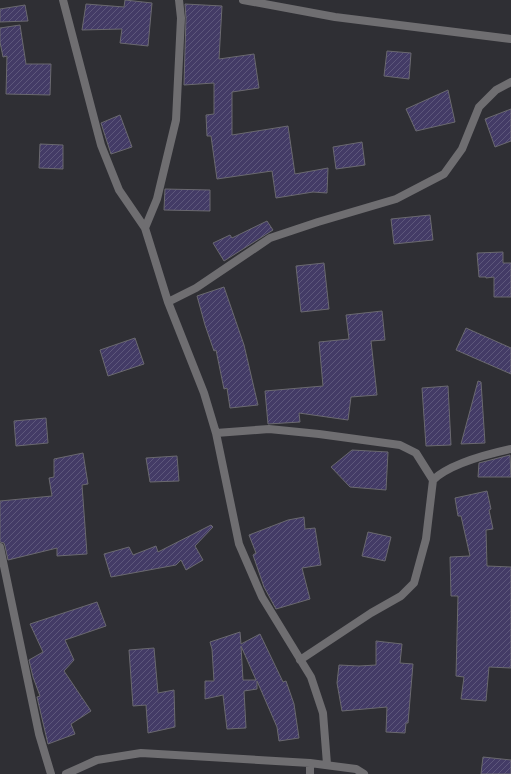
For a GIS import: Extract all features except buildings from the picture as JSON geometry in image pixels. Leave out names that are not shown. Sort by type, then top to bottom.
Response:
[{"type":"street","points":[[63,0],[101,145],[119,190],[145,228],[168,302],[204,393],[216,433],[239,544],[262,597],[311,677],[323,713],[326,764]]},
{"type":"street","points":[[145,228],[157,199],[176,120],[181,18],[179,0]]},
{"type":"street","points":[[243,0],[335,17],[511,39]]},
{"type":"street","points":[[168,302],[196,288],[270,238],[396,199],[444,174],[462,149],[478,108],[496,90],[511,82]]},
{"type":"street","points":[[216,433],[269,429],[400,445],[416,453],[433,480],[426,539],[414,583],[401,596],[371,613],[300,660]]},
{"type":"street","points":[[433,480],[439,475],[460,464],[511,449]]},
{"type":"street","points":[[0,547],[39,734],[51,774]]},
{"type":"street","points":[[66,774],[97,760],[141,753],[310,762],[356,769],[364,774]]},
{"type":"street","points":[[310,762],[310,774]]}]
